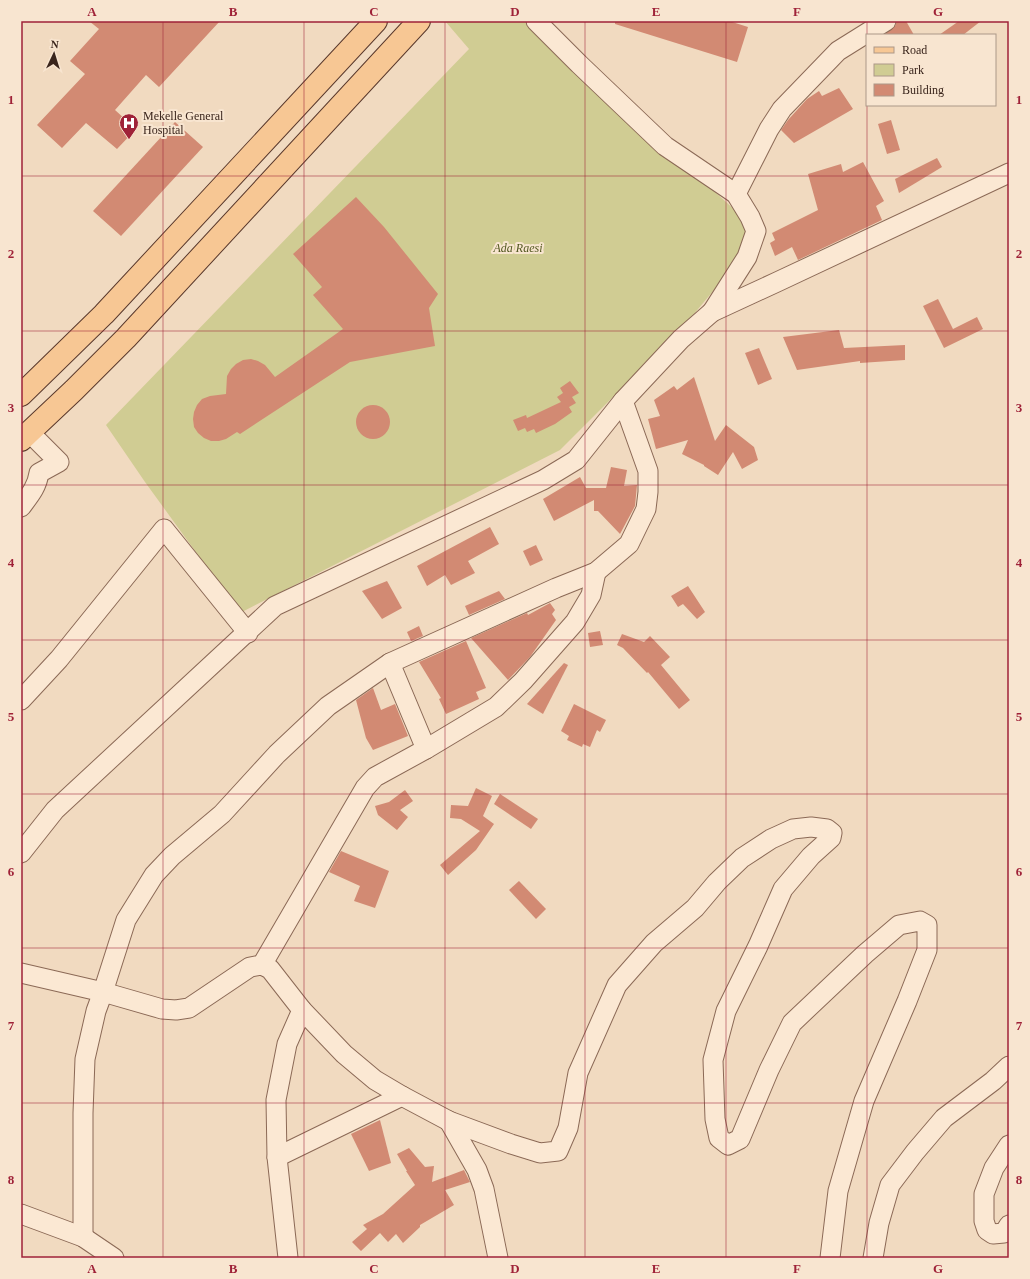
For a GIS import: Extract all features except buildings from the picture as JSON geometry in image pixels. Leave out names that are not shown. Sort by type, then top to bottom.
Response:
[{"type":"main road","points":[[21,395],[109,309],[376,21]]},
{"type":"main road","points":[[25,436],[126,338],[419,21]]},
{"type":"main road","points":[[51,366],[74,390]]},
{"type":"street","points":[[536,21],[665,146],[736,194],[750,217],[756,231],[747,257],[712,312]]},
{"type":"street","points":[[736,194],[769,129],[782,109],[838,51],[886,21]]},
{"type":"street","points":[[21,853],[56,810],[248,633],[275,606],[543,480],[576,460],[623,401],[681,339],[712,312],[1009,173]]},
{"type":"street","points":[[83,1237],[83,1113],[85,1059],[96,1010],[126,920],[154,875],[172,856],[222,814],[277,754],[328,706],[390,663],[549,591],[596,572],[629,544],[646,509],[648,471],[623,401]]},
{"type":"street","points":[[21,507],[34,490],[38,482],[39,473],[59,462],[25,436]]},
{"type":"street","points":[[21,700],[59,659],[164,529],[248,633]]},
{"type":"street","points":[[262,965],[365,788],[376,777],[496,707],[523,681],[575,622],[591,595],[596,572]]},
{"type":"street","points":[[390,663],[426,749]]},
{"type":"street","points":[[21,973],[103,992],[162,1009],[176,1010],[189,1008],[250,967],[262,965],[270,968],[302,1010],[344,1054],[375,1080],[449,1121],[540,1153],[558,1151],[568,1128],[578,1073],[617,985],[654,943],[695,908],[717,882],[742,858],[771,839],[793,829],[811,827],[826,829],[832,832],[831,838],[811,856],[783,889],[758,946],[726,1011],[713,1060],[715,1119],[718,1138],[728,1145],[740,1139],[769,1070],[792,1023],[865,954],[899,925],[920,921],[927,925],[927,950],[864,1101],[838,1191],[830,1258]]},
{"type":"street","points":[[288,1258],[277,1157],[276,1100],[287,1044],[302,1010]]},
{"type":"street","points":[[873,1258],[879,1223],[890,1185],[915,1152],[944,1118],[993,1081],[1009,1066]]},
{"type":"street","points":[[277,1157],[402,1096]]},
{"type":"street","points":[[449,1121],[477,1170],[484,1189],[498,1258]]},
{"type":"street","points":[[1009,1145],[994,1168],[984,1194],[984,1221],[988,1230],[993,1234],[1004,1233],[1009,1225]]},
{"type":"street","points":[[21,1214],[83,1237],[114,1258]]},
{"type":"green space","name":"Ada Raesi","points":[[445,21],[527,21],[748,222],[745,253],[683,327],[560,450],[240,613],[145,482],[106,425],[469,49]]},
{"type":"place","name":"Mekelle General Hospital","points":[[129,140]]}]
